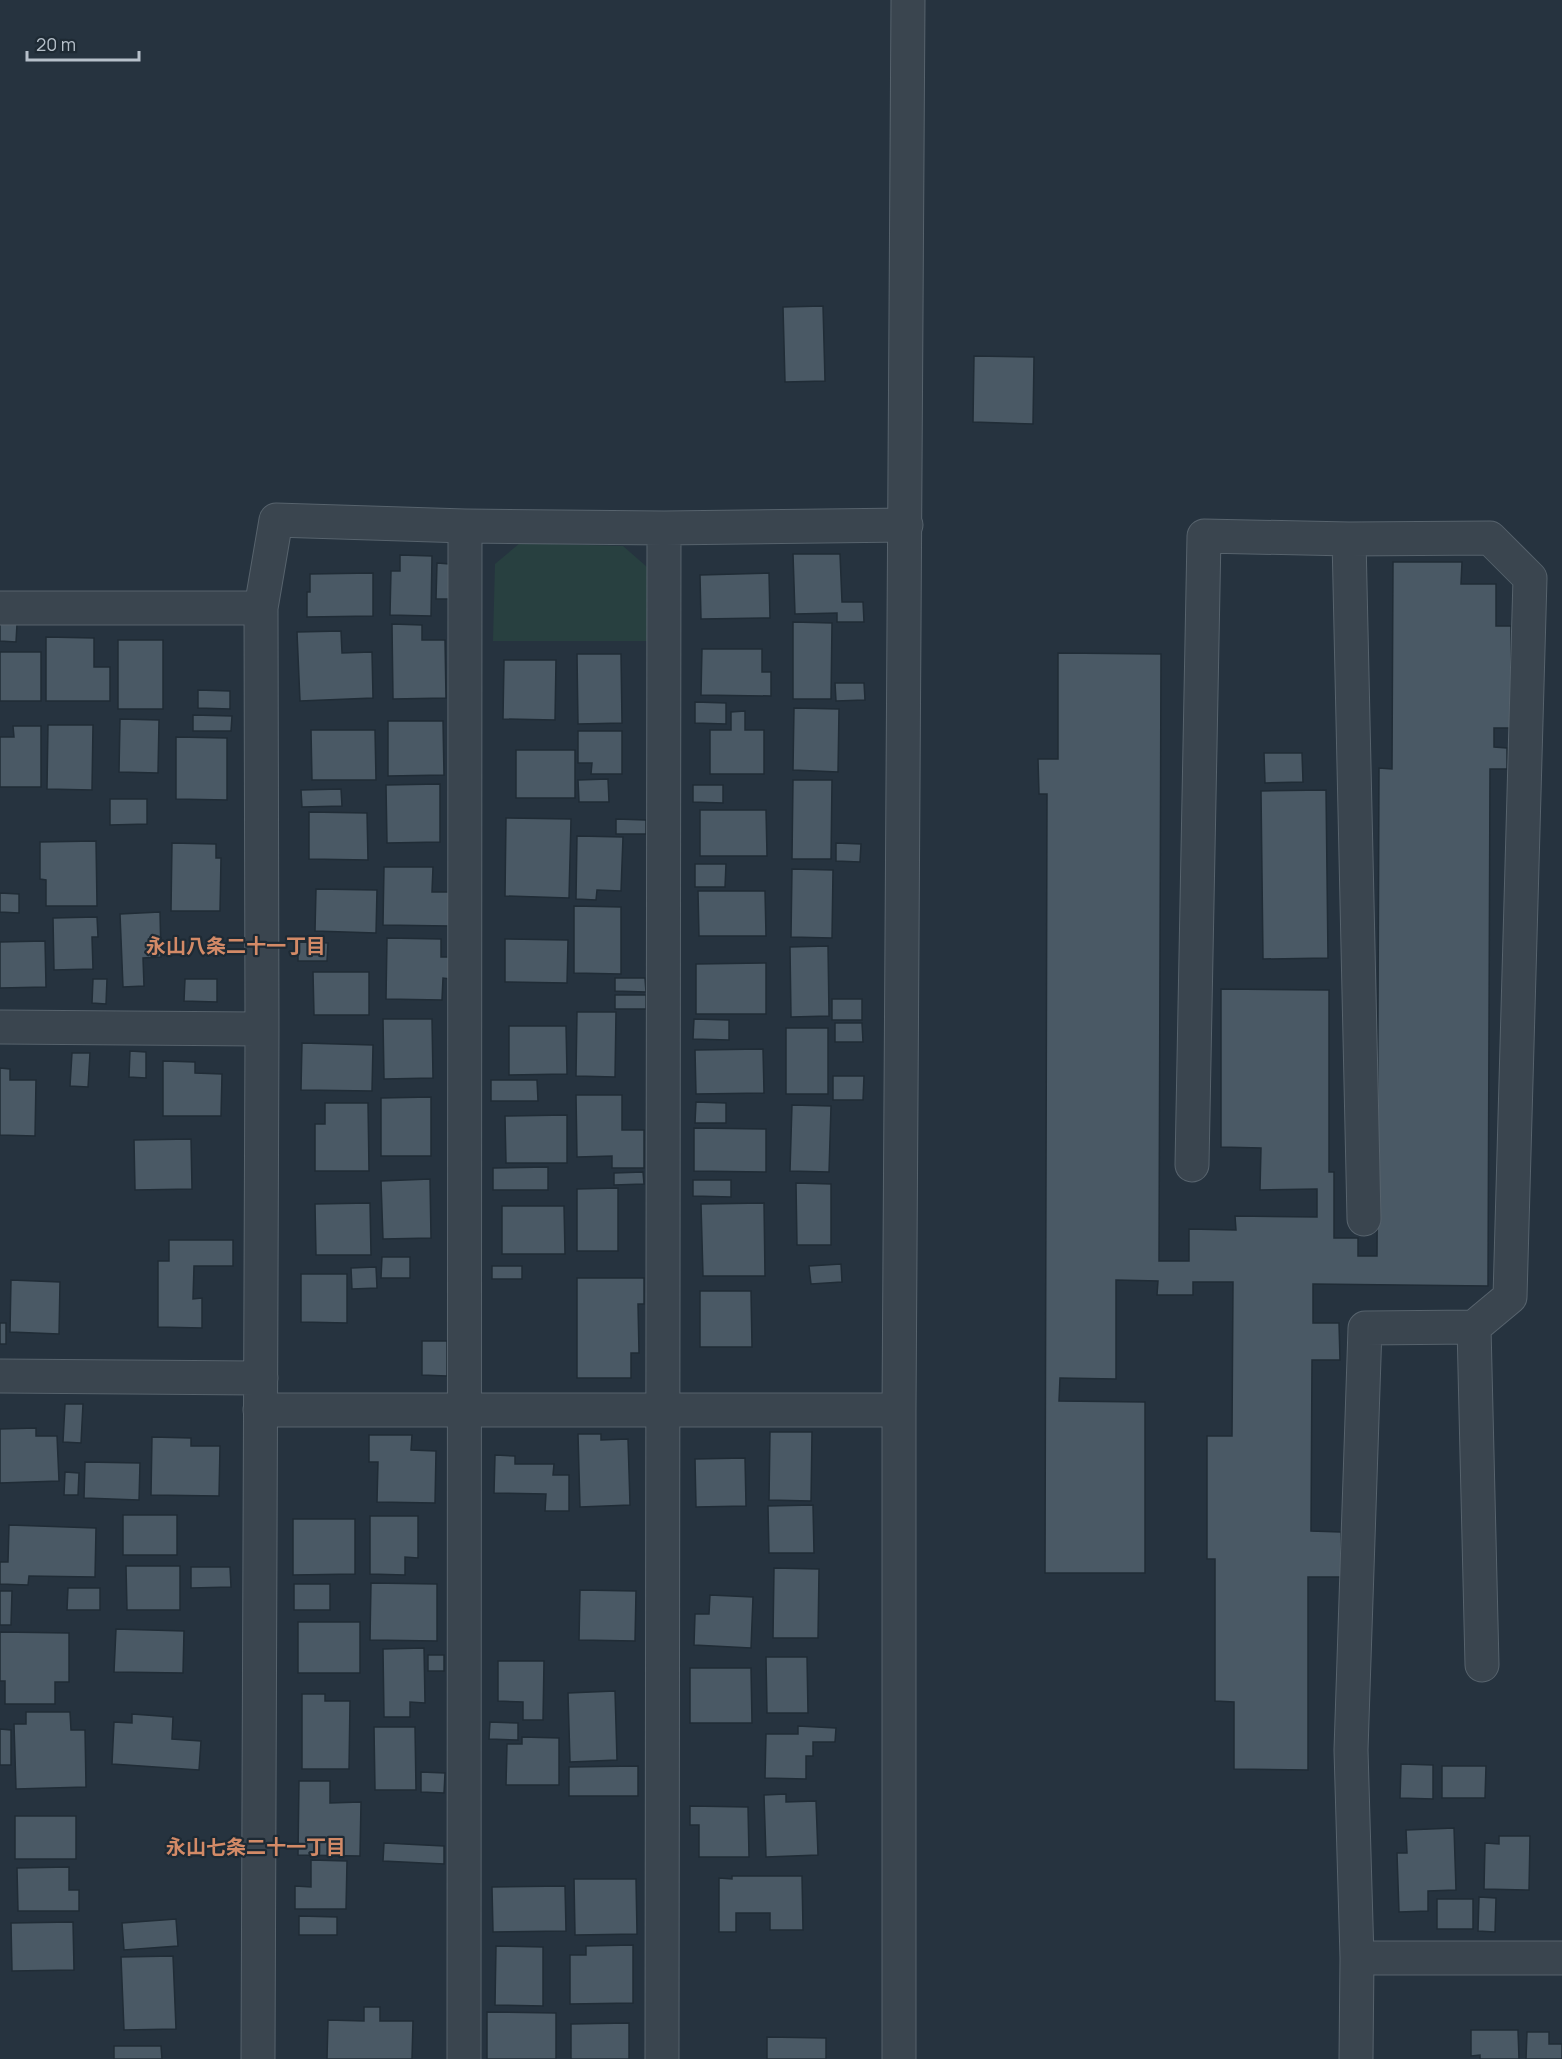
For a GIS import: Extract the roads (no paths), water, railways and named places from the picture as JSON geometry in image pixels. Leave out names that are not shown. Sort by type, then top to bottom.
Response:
[{"type":"street","points":[[899,2059],[899,1410],[908,0]]},
{"type":"street","points":[[258,2059],[262,1029],[261,608],[276,520],[465,526],[664,528],[906,525]]},
{"type":"street","points":[[464,2059],[465,526]]},
{"type":"street","points":[[662,2059],[664,528]]},
{"type":"street","points":[[1192,1165],[1204,536],[1349,539],[1490,538],[1530,578],[1510,1297],[1474,1327],[1365,1328],[1351,1750],[1357,1958],[1356,2059]]},
{"type":"street","points":[[1349,539],[1364,1219]]},
{"type":"street","points":[[0,608],[261,608]]},
{"type":"street","points":[[0,1027],[262,1029]]},
{"type":"street","points":[[1474,1327],[1482,1665]]},
{"type":"street","points":[[0,1376],[261,1378]]},
{"type":"street","points":[[260,1410],[899,1410]]},
{"type":"street","points":[[1357,1958],[1562,1958]]},
{"type":"district","name":"永山八条二十一丁目","points":[[236,945]]},
{"type":"district","name":"永山七条二十一丁目","points":[[256,1846]]}]
